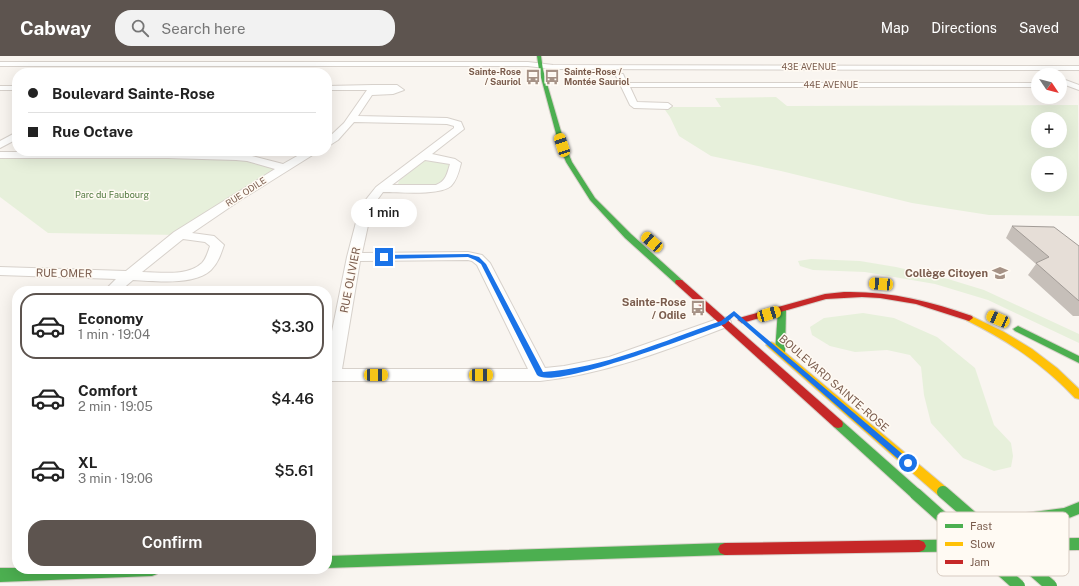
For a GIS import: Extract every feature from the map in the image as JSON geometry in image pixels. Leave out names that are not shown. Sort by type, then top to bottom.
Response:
[{"type":"main road","points":[[539,61],[562,145],[569,162],[583,182],[592,199],[628,236],[729,318],[937,513]]},
{"type":"main road","points":[[583,182],[620,214]]},
{"type":"main road","points":[[729,318],[742,320],[756,318],[814,299],[847,294],[884,296],[938,308],[981,324],[1027,349],[1054,370],[1079,395]]},
{"type":"main road","points":[[780,352],[782,310]]},
{"type":"main road","points":[[729,318],[742,320],[752,328]]},
{"type":"main road","points":[[1009,324],[1079,360]]},
{"type":"main road","name":"BOULEVARD SAINTE-ROSE","points":[[763,338],[965,512]]},
{"type":"main road","points":[[1069,512],[1079,508]]},
{"type":"main road","points":[[835,546],[898,537]]},
{"type":"main road","points":[[1069,544],[1079,544]]},
{"type":"main road","points":[[332,562],[663,550],[937,545]]},
{"type":"main road","points":[[0,575],[25,574]]},
{"type":"main road","points":[[1008,576],[1019,586]]},
{"type":"main road","name":"BOULEVARD SAINTE-ROSE","points":[[1039,576],[1051,586]]},
{"type":"street","points":[[140,68],[162,56]]},
{"type":"street","points":[[382,64],[388,56]]},
{"type":"street","points":[[1014,59],[1034,68]]},
{"type":"street","name":"43E AVENUE","points":[[0,64],[382,64],[539,61],[615,67],[1034,68]]},
{"type":"street","points":[[615,67],[634,105],[668,106]]},
{"type":"street","name":"43E AVENUE","points":[[1067,68],[1079,68]]},
{"type":"street","points":[[1067,82],[1077,86]]},
{"type":"street","name":"44E AVENUE","points":[[624,84],[1031,85]]},
{"type":"street","points":[[1067,85],[1077,86]]},
{"type":"street","points":[[0,88],[12,88]]},
{"type":"street","points":[[332,88],[372,90],[352,120],[340,134],[332,140]]},
{"type":"street","name":"RUE OLIVIER","points":[[332,361],[366,207],[380,189],[459,129],[458,124],[430,120],[352,120]]},
{"type":"street","points":[[0,145],[12,138]]},
{"type":"street","points":[[0,156],[12,156]]},
{"type":"street","points":[[199,156],[248,158],[283,168]]},
{"type":"street","name":"RUE ODILE","points":[[117,286],[179,235],[283,168],[305,156]]},
{"type":"street","points":[[380,189],[437,188],[445,186],[449,182],[456,164],[451,161],[423,156]]},
{"type":"street","points":[[129,275],[174,277],[192,274],[204,269],[213,260],[217,245],[209,239],[179,235]]},
{"type":"street","points":[[354,257],[468,256],[477,258],[483,264],[540,375]]},
{"type":"street","name":"RUE OMER","points":[[0,271],[129,275]]},
{"type":"street","points":[[332,375],[540,375],[565,373],[605,364],[729,318]]},
{"type":"green space","points":[[776,97],[787,106],[1078,105],[1079,216],[989,215],[912,203],[781,171],[711,156],[679,136],[670,117],[663,107],[721,107],[715,98]]},
{"type":"green space","name":"Parc du Faubourg","points":[[0,156],[236,157],[283,168],[179,235],[48,233],[0,197]]},
{"type":"green space","points":[[424,161],[447,163],[450,166],[445,182],[441,185],[402,186],[398,184],[399,181]]},
{"type":"green space","points":[[811,259],[860,261],[896,267],[948,279],[984,290],[1079,334],[1079,343],[988,300],[935,284],[865,272],[813,270],[800,266],[798,261]]},
{"type":"green space","points":[[863,313],[894,318],[937,337],[975,368],[994,425],[1011,443],[1013,456],[1011,467],[994,471],[963,458],[931,423],[924,395],[921,367],[910,355],[887,350],[855,352],[830,346],[812,335],[810,327],[824,318]]},
{"type":"building","points":[[1012,226],[1054,227],[1079,246],[1079,301],[1036,263],[1049,257]]},
{"type":"traffic: fast","points":[[539,56],[541,70],[562,145],[569,162],[592,199],[628,236],[679,282]]},
{"type":"traffic: fast","points":[[780,352],[782,310]]},
{"type":"traffic: fast","points":[[1018,329],[1079,360]]},
{"type":"traffic: fast","points":[[838,424],[916,494]]},
{"type":"traffic: fast","points":[[943,492],[966,512]]},
{"type":"traffic: fast","points":[[916,494],[937,513]]},
{"type":"traffic: fast","points":[[1069,512],[1079,508]]},
{"type":"traffic: fast","points":[[1069,544],[1079,544]]},
{"type":"traffic: fast","points":[[919,546],[937,546]]},
{"type":"traffic: fast","points":[[332,562],[725,549]]},
{"type":"traffic: fast","points":[[0,575],[25,574]]},
{"type":"traffic: fast","points":[[1008,576],[1019,586]]},
{"type":"traffic: fast","points":[[1040,576],[1051,586]]},
{"type":"traffic: slow","points":[[969,318],[1015,342],[1041,360],[1054,370],[1079,395]]},
{"type":"traffic: slow","points":[[771,345],[943,492]]},
{"type":"traffic: jam","points":[[679,282],[838,424]]},
{"type":"traffic: jam","points":[[742,320],[825,297],[844,295],[898,298],[934,306],[969,318]]},
{"type":"traffic: jam","points":[[725,549],[919,546]]},
{"type":"place","name":"Sainte-Rose / Sauriol","points":[[533,77]]},
{"type":"place","name":"Sainte-Rose / Montée Sauriol","points":[[552,77]]},
{"type":"place","name":"Collège Citoyen","points":[[1000,273]]},
{"type":"place","name":"Sainte-Rose / Odile","points":[[698,308]]},
{"type":"route","points":[[384,257],[468,256],[477,258],[483,264],[540,375],[565,373],[605,364],[723,322],[734,313],[908,463]]}]
